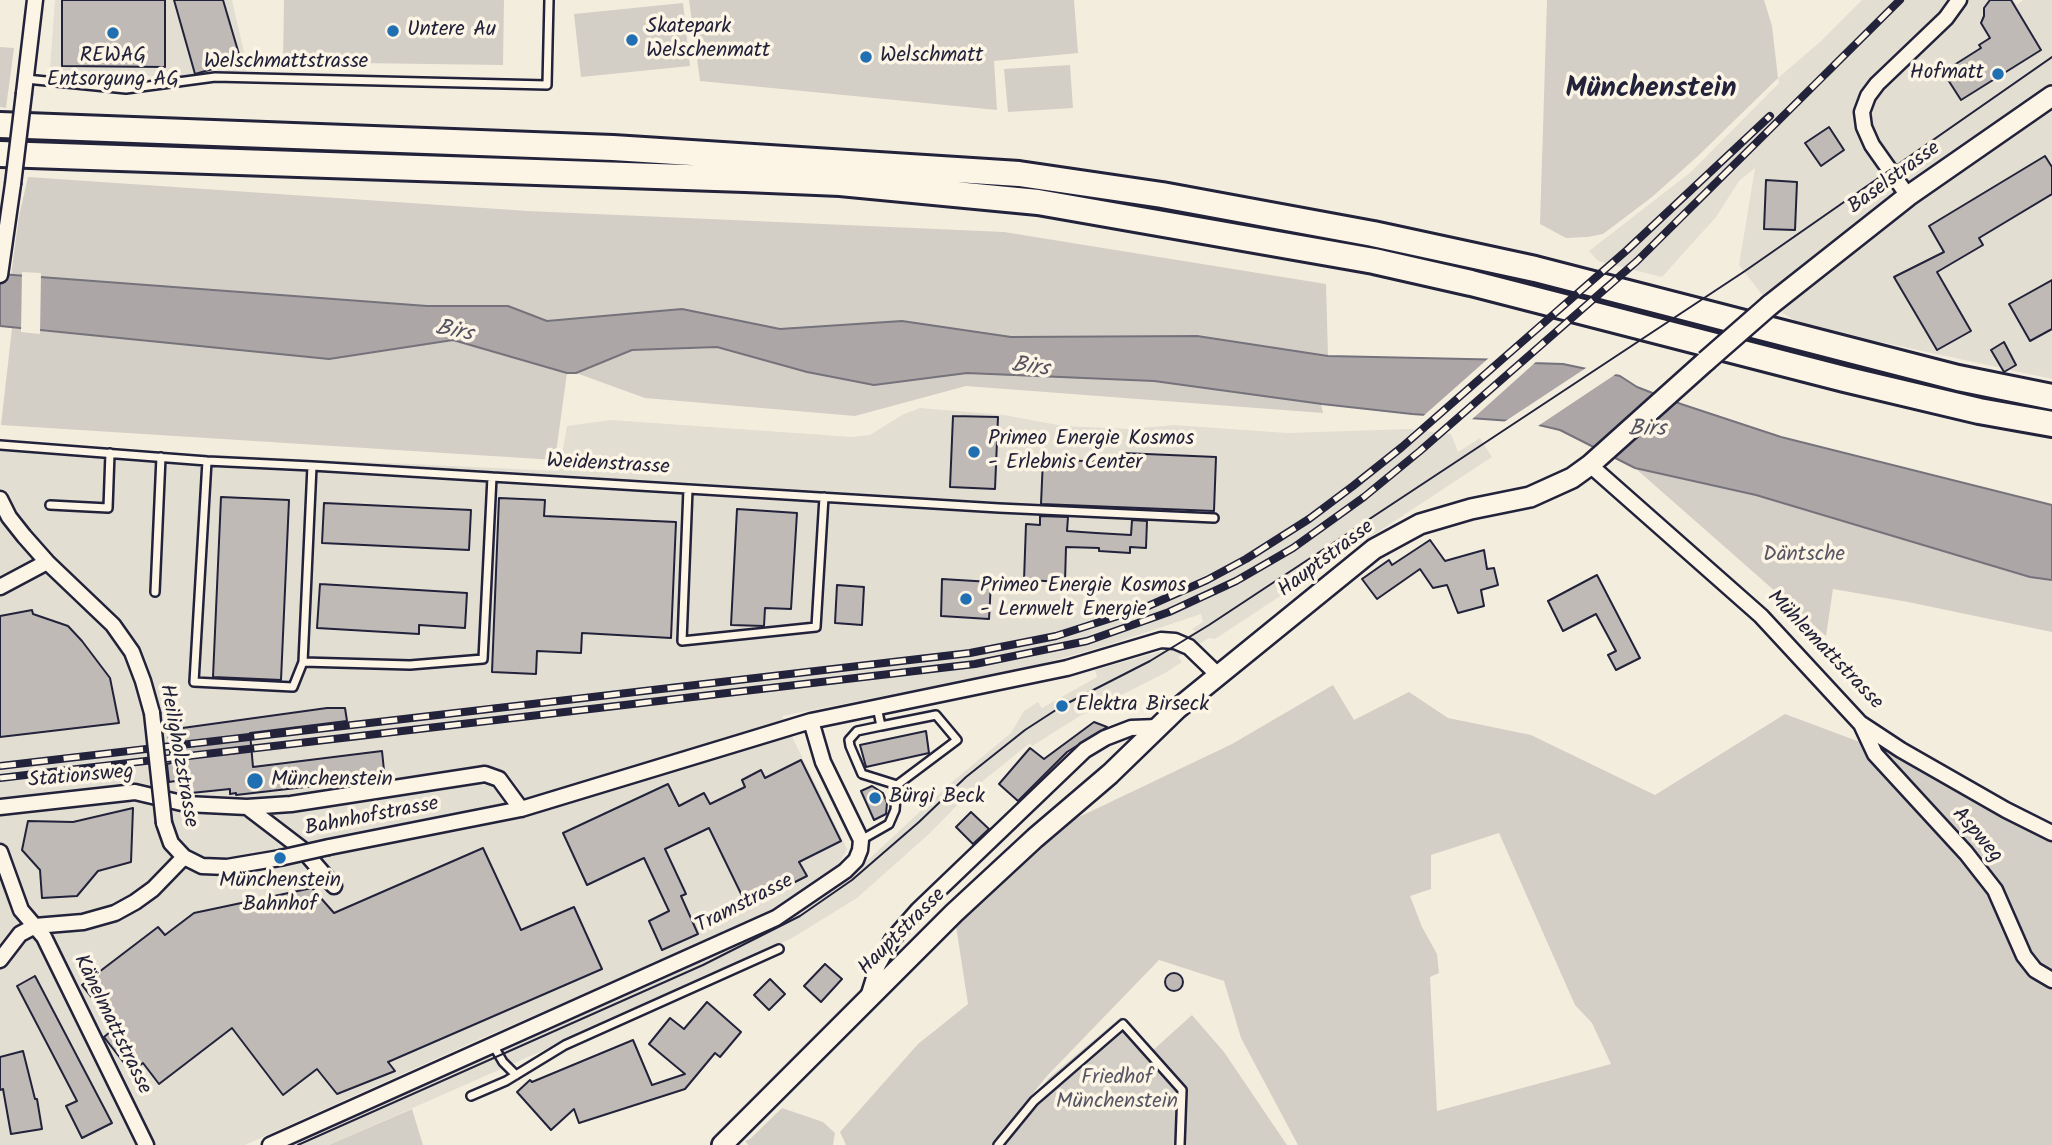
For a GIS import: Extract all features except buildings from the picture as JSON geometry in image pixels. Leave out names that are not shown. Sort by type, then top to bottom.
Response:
[{"type":"highway","points":[[0,124],[612,148],[1019,174],[1162,195],[1373,234],[1535,269],[1958,379],[2052,397]]},
{"type":"highway","points":[[0,154],[840,183],[1038,202],[1374,261],[1484,286],[1844,379],[1979,411],[2052,424]]},
{"type":"main road","name":"Baselstrasse","points":[[1683,381],[1770,305],[1908,196],[2052,96]]},
{"type":"main road","name":"Hauptstrasse","points":[[722,1145],[954,913],[1110,774],[1158,727],[1374,549],[1420,524],[1446,515],[1531,498],[1572,478],[1683,381]]},
{"type":"street","points":[[0,275],[35,0]]},
{"type":"street","points":[[1908,196],[1872,145],[1864,127],[1862,112],[1877,83],[1946,18],[1959,0]]},
{"type":"street","name":"Mühlemattstrasse","points":[[1590,465],[1761,616],[1860,723],[1901,750],[2052,833]]},
{"type":"street","name":"Heiligholzstrasse","points":[[0,499],[9,517],[47,562],[113,625],[132,652],[152,713],[164,823],[171,843],[184,858]]},
{"type":"street","points":[[0,587],[47,562]]},
{"type":"street","points":[[861,840],[823,762],[811,721],[1067,668],[1168,639],[1189,648],[1218,676]]},
{"type":"street","name":"Bahnhofstrasse","points":[[184,858],[202,866],[245,865],[522,809],[811,721]]},
{"type":"street","name":"Aspweg","points":[[1860,723],[1875,754],[1966,853],[1995,890],[2024,956],[2035,970],[2052,980]]},
{"type":"street","name":"Hauptstrasse","points":[[867,1002],[877,965],[892,940],[918,910],[1085,750],[1105,738],[1131,728],[1158,727]]},
{"type":"street","name":"Stationsweg","points":[[0,807],[135,792],[186,804],[247,807],[291,804],[485,774],[499,779],[522,809]]},
{"type":"street","points":[[247,807],[302,849],[334,886]]},
{"type":"street","name":"Tramstrasse","points":[[270,1145],[776,918],[845,871],[856,860],[861,840]]},
{"type":"street","points":[[0,852],[21,910],[35,926]]},
{"type":"street","points":[[0,960],[20,933],[35,926],[83,922],[115,913],[153,889],[184,858]]},
{"type":"street","name":"Känelmattstrasse","points":[[35,926],[44,937],[146,1145]]},
{"type":"lane","name":"Welschmattstrasse","points":[[25,86],[126,89],[215,77],[547,85],[549,0]]},
{"type":"lane","name":"Weidenstrasse","points":[[0,445],[207,461],[1214,518]]},
{"type":"lane","points":[[50,505],[108,508],[110,453]]},
{"type":"lane","points":[[155,592],[161,457]]},
{"type":"lane","points":[[207,461],[194,682],[293,687],[303,662],[312,466]]},
{"type":"lane","points":[[303,662],[410,665],[483,659],[492,477]]},
{"type":"lane","points":[[688,489],[681,641],[816,627],[824,497]]},
{"type":"lane","points":[[877,707],[881,726]]},
{"type":"lane","points":[[861,840],[889,824],[895,810],[897,785],[957,740],[936,715],[857,731],[849,740],[862,775],[897,785]]},
{"type":"lane","points":[[471,1096],[516,1075],[565,1045],[779,949]]},
{"type":"lane","points":[[998,1145],[1034,1101],[1123,1024],[1182,1090],[1180,1145]]},
{"type":"lane","points":[[493,1045],[503,1062],[516,1075]]},
{"type":"shaded area","points":[[55,0],[232,0],[248,70],[181,78],[50,70]]},
{"type":"shaded area","points":[[1862,0],[2013,0],[2017,5],[2023,0],[2052,0],[2052,379],[1802,325],[1770,305],[1739,265],[1755,168],[1739,181],[1716,217],[1662,277],[1598,261],[1589,251],[1691,172],[1779,83],[1778,78],[1820,42]]},
{"type":"shaded area","points":[[920,408],[1004,415],[1063,426],[1130,429],[1174,425],[1287,433],[1410,429],[1451,434],[1458,452],[1480,438],[1492,457],[1215,639],[1209,638],[1178,657],[1182,662],[1165,673],[1080,716],[1032,746],[1030,743],[974,788],[929,834],[857,898],[792,938],[709,977],[329,1145],[284,1145],[828,890],[869,859],[952,782],[1011,733],[1024,711],[1038,702],[1042,708],[1097,677],[1095,670],[1162,651],[1196,631],[1192,629],[1203,622],[1201,614],[1102,647],[1030,667],[782,716],[847,849],[834,873],[769,915],[480,1039],[245,1145],[0,1145],[0,445],[559,471],[567,426],[611,420],[852,437],[870,435],[902,415]]},
{"type":"green space","name":"Untere Au","points":[[284,0],[504,0],[503,65],[283,62]]},
{"type":"green space","name":"Welschmatt","points":[[689,0],[1074,0],[1078,53],[994,61],[997,110],[700,81]]},
{"type":"green space","points":[[1547,0],[1764,0],[1772,26],[1778,78],[1698,156],[1652,197],[1603,234],[1566,238],[1540,224]]},
{"type":"green space","name":"Skatepark Welschenmatt","points":[[683,3],[690,66],[581,77],[574,14]]},
{"type":"green space","points":[[0,47],[14,48],[6,108],[0,107]]},
{"type":"green space","points":[[1070,65],[1073,108],[1008,112],[1004,69]]},
{"type":"green space","points":[[28,177],[528,211],[1004,232],[1326,284],[1328,356],[1197,336],[1011,337],[902,321],[780,329],[682,309],[547,321],[508,306],[427,306],[11,275],[19,216]]},
{"type":"green space","points":[[12,328],[329,359],[453,340],[567,373],[555,460],[1,425]]},
{"type":"green space","points":[[717,347],[807,372],[874,385],[967,373],[1151,381],[1321,404],[1323,413],[966,386],[855,416],[645,398],[576,373],[632,350]]},
{"type":"green space","name":"Däntsche","points":[[1635,468],[1756,495],[2030,577],[2052,580],[2052,632],[1833,589],[1826,636]]},
{"type":"green space","points":[[1333,685],[1354,720],[1409,692],[1448,718],[1531,735],[1655,795],[1785,714],[1892,754],[2001,816],[2052,841],[2052,1145],[1298,1145],[1241,1038],[1224,981],[1159,960],[1046,1077],[992,1145],[846,1145],[840,1132],[918,1044],[968,1004],[954,913],[1035,838],[1232,744]],"holes":[[[1499,833],[1575,1005],[1592,1023],[1611,1064],[1437,1111],[1430,977],[1439,973],[1437,954],[1422,927],[1410,896],[1431,889],[1431,855]]]},
{"type":"green space","name":"Friedhof Münchenstein","points":[[1192,1015],[1224,1052],[1287,1145],[996,1145],[1049,1078],[1121,1017],[1152,1051]]},
{"type":"green space","points":[[782,1108],[823,1122],[835,1133],[833,1145],[748,1145],[745,1141]]},
{"type":"green space","points":[[412,1109],[423,1145],[329,1145]]},
{"type":"water","name":"Birs","points":[[0,274],[427,306],[508,306],[547,321],[682,309],[780,329],[902,321],[1011,337],[1197,336],[1328,356],[1512,360],[1563,364],[1620,376],[1637,387],[1681,404],[1781,437],[2052,505],[2052,580],[2030,577],[1756,495],[1635,468],[1560,430],[1526,422],[1412,414],[1154,381],[967,373],[874,385],[807,372],[717,347],[632,350],[576,373],[567,373],[453,340],[329,359],[0,326]]},
{"type":"pier","points":[[22,272],[41,273],[40,334],[21,332]]},
{"type":"pier","points":[[1491,356],[1538,360],[1469,422],[1421,418]]},
{"type":"pier","points":[[1589,366],[1619,372],[1535,428],[1501,424]]},
{"type":"tram line","points":[[298,1145],[703,965],[800,916],[852,880],[966,777],[1025,730],[1062,706],[1150,661],[1209,625],[1745,271],[2052,57]]},
{"type":"railway","points":[[0,778],[975,664],[1087,641],[1169,612],[1236,581],[1293,548],[1364,497],[1420,451],[1637,261],[1900,0]]},
{"type":"railway","points":[[0,766],[970,653],[1056,636],[1146,607],[1246,559],[1309,519],[1353,486],[1402,447],[1627,250],[1770,116]]},
{"type":"place","name":"Untere Au","points":[[393,31]]},
{"type":"place","name":"REWAG Entsorgung AG","points":[[113,33]]},
{"type":"place","name":"Skatepark Welschenmatt","points":[[632,40]]},
{"type":"place","name":"Welschmatt","points":[[866,57]]},
{"type":"place","name":"Hofmatt","points":[[1998,74]]},
{"type":"place","name":"Primeo Energie Kosmos - Erlebnis Center","points":[[974,452]]},
{"type":"place","name":"Primeo Energie Kosmos - Lernwelt Energie","points":[[966,599]]},
{"type":"place","name":"Elektra Birseck","points":[[1062,706]]},
{"type":"place","name":"Münchenstein","points":[[255,781]]},
{"type":"place","name":"Bürgi Beck","points":[[875,798]]},
{"type":"place","name":"Münchenstein Bahnhof","points":[[280,858]]},
{"type":"district","name":"Münchenstein","points":[[1651,91]]}]
